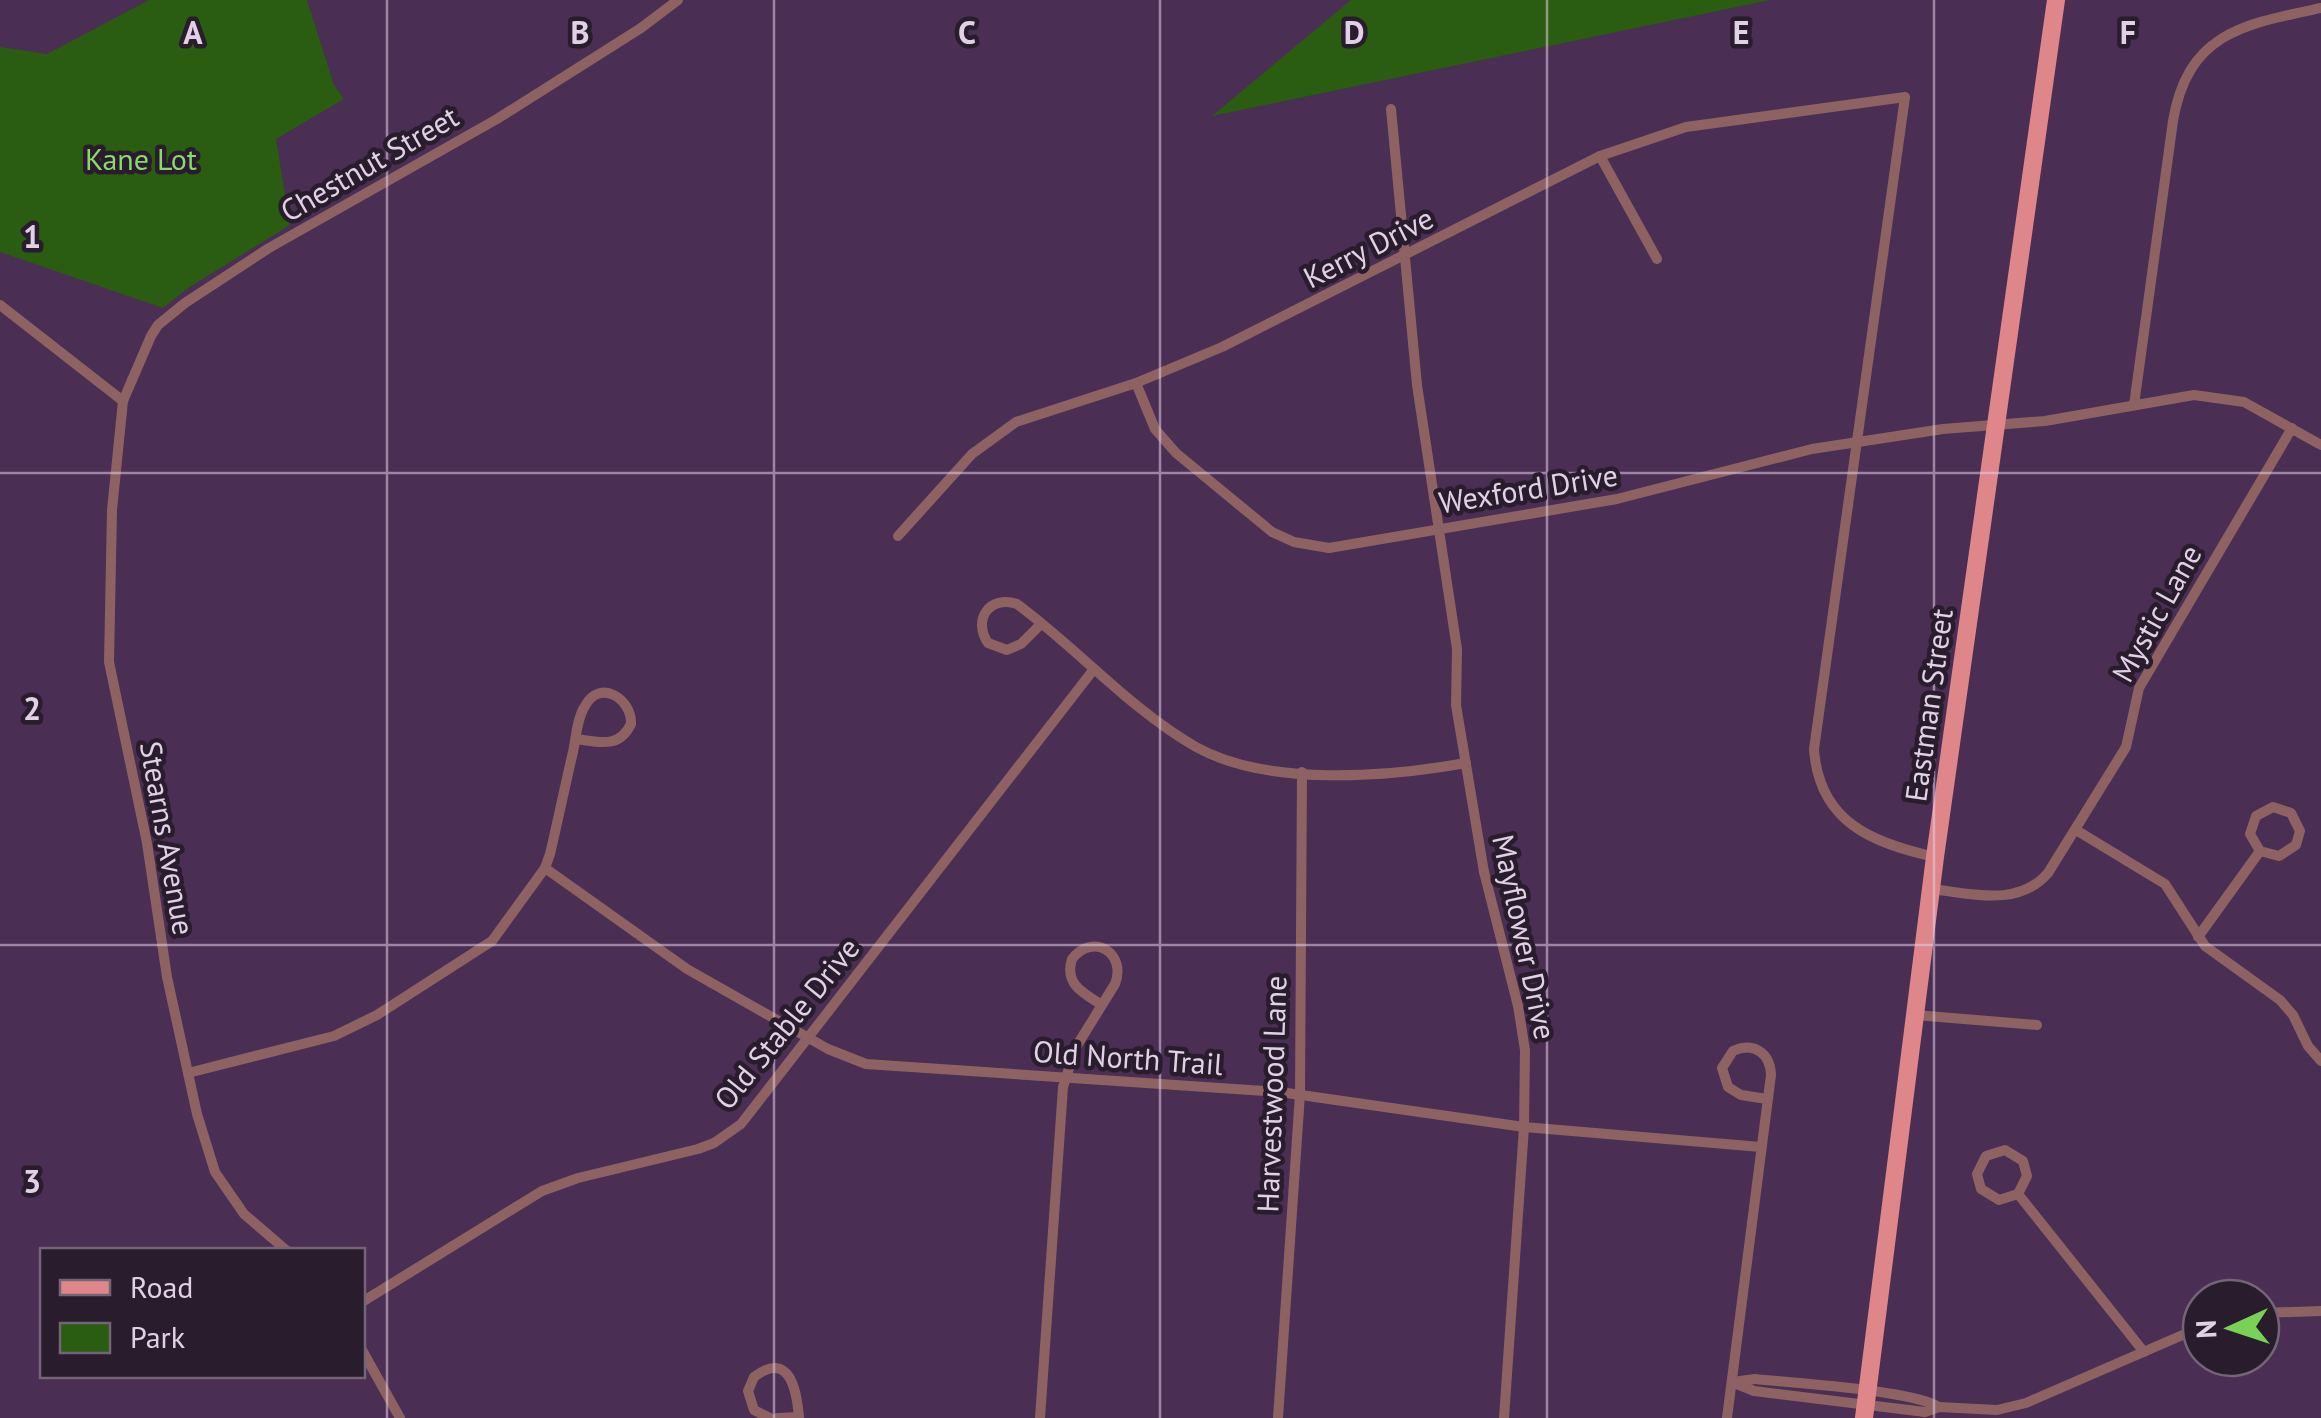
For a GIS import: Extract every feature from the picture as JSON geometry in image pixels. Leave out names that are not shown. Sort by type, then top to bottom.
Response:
[{"type":"main road","name":"Eastman Street","points":[[1866,1405],[1935,857],[2056,0]]},
{"type":"street","name":"Chestnut Street","points":[[123,402],[150,336],[185,303],[269,248],[497,119],[678,0]]},
{"type":"street","points":[[2134,404],[2176,104],[2185,78],[2201,55],[2241,26],[2321,8]]},
{"type":"street","name":"Kerry Drive","points":[[898,536],[955,470],[1002,430],[1031,415],[1136,383],[1222,347],[1600,156],[1686,127],[1905,97],[1857,442]]},
{"type":"street","name":"Mayflower Drive","points":[[1391,109],[1416,385],[1456,639],[1456,705],[1484,872],[1522,1028],[1524,1127],[1504,1418]]},
{"type":"street","points":[[1600,156],[1658,259]]},
{"type":"street","points":[[0,305],[123,402]]},
{"type":"street","name":"Wexford Drive","points":[[1136,383],[1150,420],[1168,445],[1252,518],[1284,538],[1329,548],[1616,500],[1755,462],[1857,442],[2211,395],[2244,402],[2321,445]]},
{"type":"street","name":"Stearns Avenue","points":[[123,402],[112,510],[109,662],[146,843],[167,976],[205,1147],[224,1190],[256,1226],[284,1248]]},
{"type":"street","name":"Mystic Lane","points":[[1931,889],[1992,896],[2022,893],[2042,880],[2130,740],[2139,688],[2292,428]]},
{"type":"street","points":[[1857,442],[1816,723],[1815,762],[1828,798],[1852,826],[1888,846],[1935,857]]},
{"type":"street","points":[[1041,624],[1022,644],[1007,650],[988,643],[981,624],[989,607],[1008,601],[1021,607],[1185,740],[1210,754],[1256,769],[1302,772],[1398,775],[1466,764]]},
{"type":"street","name":"Old Stable Drive","points":[[365,1300],[542,1191],[714,1143],[741,1124],[1094,669]]},
{"type":"street","points":[[188,1073],[334,1036],[377,1015],[492,941],[545,868],[583,709],[592,698],[611,694],[627,705],[630,724],[622,738],[607,743],[576,739]]},
{"type":"street","name":"Harvestwood Lane","points":[[1278,1418],[1300,1094],[1302,772]]},
{"type":"street","points":[[2273,807],[2291,813],[2300,831],[2292,849],[2279,856],[2260,851],[2250,834],[2256,816],[2273,807]]},
{"type":"street","points":[[2076,830],[2164,884],[2212,953],[2280,1000],[2321,1060]]},
{"type":"street","points":[[2198,937],[2260,851]]},
{"type":"street","name":"Old North Trail","points":[[545,868],[672,960],[808,1038],[866,1064],[1300,1094],[1524,1127],[1761,1147]]},
{"type":"street","points":[[1040,1418],[1064,1078],[1076,1047],[1102,1005],[1117,980],[1118,964],[1107,949],[1087,946],[1072,959],[1070,977],[1078,989],[1102,1005]]},
{"type":"street","points":[[1915,1015],[2037,1025]]},
{"type":"street","points":[[1727,1418],[1768,1099],[1771,1070],[1765,1056],[1752,1048],[1732,1051],[1722,1068],[1728,1088],[1741,1095],[1768,1099]]},
{"type":"street","points":[[2006,1150],[2023,1161],[2027,1176],[2018,1194],[2004,1200],[1984,1193],[1977,1174],[1986,1156],[2006,1150]]},
{"type":"street","points":[[2018,1194],[2144,1352]]},
{"type":"street","points":[[2281,1312],[2321,1310]]},
{"type":"street","points":[[1732,1382],[1754,1391],[1926,1412],[1939,1407],[1982,1411],[2013,1407],[2181,1336]]},
{"type":"street","points":[[365,1355],[400,1418]]},
{"type":"street","points":[[772,1369],[787,1374],[794,1382],[800,1418],[774,1418],[754,1410],[748,1391],[754,1377],[772,1369]]},
{"type":"green space","name":"Kane Lot","points":[[149,0],[307,0],[334,85],[344,99],[276,139],[290,225],[188,288],[163,308],[0,252],[0,47],[47,54]]},
{"type":"green space","points":[[1351,0],[1770,0],[1212,116]]}]
